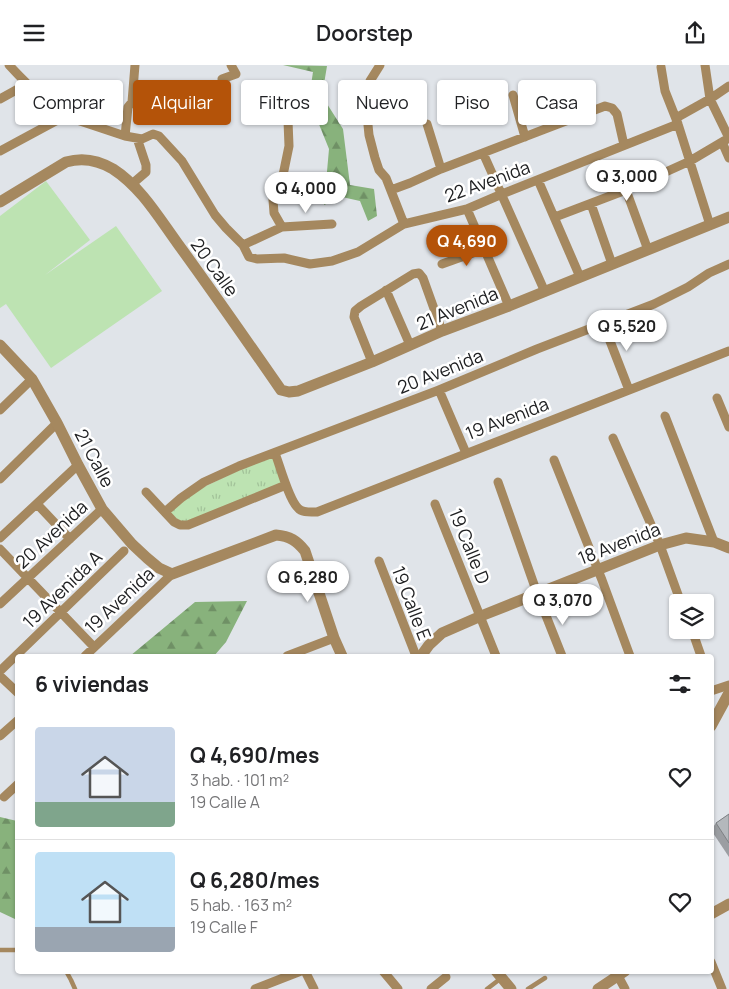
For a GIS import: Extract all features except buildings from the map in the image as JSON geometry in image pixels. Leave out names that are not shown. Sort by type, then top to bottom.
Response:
[{"type":"street","points":[[9,65],[23,80]]},
{"type":"street","points":[[125,136],[128,107],[132,102],[135,65]]},
{"type":"street","points":[[222,79],[236,74],[231,65]]},
{"type":"street","points":[[380,65],[370,81],[366,105],[369,135],[379,170],[386,178],[404,224]]},
{"type":"street","points":[[705,65],[710,99],[727,139],[729,158]]},
{"type":"street","points":[[661,67],[665,91],[677,121],[710,225]]},
{"type":"street","name":"22 Avenida","points":[[243,245],[249,257],[257,259],[284,258],[310,264],[332,261],[358,252],[404,224],[467,209],[624,145],[677,121],[729,86]]},
{"type":"street","points":[[0,99],[15,91]]},
{"type":"street","points":[[513,95],[525,137]]},
{"type":"street","points":[[391,190],[605,106],[617,114],[624,145]]},
{"type":"street","points":[[427,124],[441,169]]},
{"type":"street","points":[[0,151],[48,125]]},
{"type":"street","points":[[92,125],[125,136],[142,139],[154,134],[159,136],[182,161],[215,215],[243,245],[282,227],[332,224]]},
{"type":"street","points":[[282,227],[274,213],[273,200],[282,180],[289,146],[288,125]]},
{"type":"street","points":[[132,185],[146,171],[146,165],[137,138]]},
{"type":"street","points":[[554,217],[626,190],[690,161],[727,139]]},
{"type":"street","points":[[483,153],[545,291]]},
{"type":"street","name":"20 Calle","points":[[0,202],[66,162],[77,159],[90,160],[103,163],[114,170],[146,200],[281,390]]},
{"type":"street","points":[[538,180],[580,277]]},
{"type":"street","points":[[626,190],[648,250]]},
{"type":"street","points":[[591,204],[612,265]]},
{"type":"street","points":[[467,209],[509,306]]},
{"type":"street","name":"21 Avenida","points":[[281,390],[289,392],[298,391],[372,362],[442,331],[729,217]]},
{"type":"street","points":[[442,264],[484,249]]},
{"type":"street","name":"20 Avenida","points":[[166,512],[181,498],[204,483],[239,466],[439,390],[660,301],[729,264]]},
{"type":"street","points":[[372,362],[354,317],[355,311],[413,273],[419,273],[423,278],[442,331]]},
{"type":"street","points":[[386,290],[410,345]]},
{"type":"street","points":[[603,323],[628,390]]},
{"type":"street","name":"21 Calle","points":[[0,345],[32,379],[102,509],[132,544],[147,558],[159,568],[172,574]]},
{"type":"street","name":"19 Avenida","points":[[286,485],[298,508],[303,512],[316,512],[729,351]]},
{"type":"street","points":[[1,409],[32,379]]},
{"type":"street","points":[[439,390],[466,453]]},
{"type":"street","points":[[717,397],[729,427]]},
{"type":"street","points":[[664,416],[714,542]]},
{"type":"street","points":[[1,477],[57,423]]},
{"type":"street","points":[[613,439],[660,545],[678,594]]},
{"type":"street","points":[[146,492],[174,522],[180,525],[188,525],[286,485],[275,453]]},
{"type":"street","points":[[554,460],[629,654]]},
{"type":"street","points":[[0,539],[78,465]]},
{"type":"street","points":[[498,482],[537,593],[561,654]]},
{"type":"street","name":"19 Calle D","points":[[435,503],[495,654]]},
{"type":"street","points":[[37,504],[70,539]]},
{"type":"street","name":"20 Avenida","points":[[0,604],[102,509]]},
{"type":"street","name":"19 Avenida","points":[[87,654],[172,574],[276,535],[291,537],[305,551],[334,638]]},
{"type":"street","name":"18 Avenida","points":[[422,654],[442,633],[480,616],[660,545],[686,537],[714,542],[729,548]]},
{"type":"street","points":[[0,549],[94,647]]},
{"type":"street","name":"19 Avenida A","points":[[18,654],[124,551]]},
{"type":"street","name":"19 Calle E","points":[[379,561],[415,654]]},
{"type":"street","points":[[292,654],[334,638],[341,654]]},
{"type":"street","points":[[695,639],[701,654]]},
{"type":"street","name":"19 Avenida A","points":[[0,671],[15,656]]},
{"type":"street","points":[[0,676],[15,690]]},
{"type":"street","points":[[714,688],[729,685]]},
{"type":"street","points":[[714,720],[729,693]]},
{"type":"street","points":[[0,737],[15,723]]},
{"type":"street","points":[[4,797],[15,787]]},
{"type":"street","points":[[714,913],[729,903]]},
{"type":"street","points":[[714,969],[722,989]]},
{"type":"street","points":[[255,989],[295,974]]},
{"type":"street","points":[[305,974],[314,989]]},
{"type":"street","points":[[386,974],[398,989]]},
{"type":"street","points":[[499,974],[512,989]]},
{"type":"street","points":[[598,989],[622,974],[625,989]]},
{"type":"street","points":[[431,989],[446,977]]},
{"type":"lane","points":[[0,949],[15,950]]},
{"type":"lane","points":[[68,974],[74,989]]},
{"type":"lane","points":[[488,989],[499,974]]},
{"type":"lane","points":[[528,989],[545,978]]},
{"type":"green space","points":[[283,65],[327,66],[325,80],[312,80],[313,72]]},
{"type":"green space","points":[[328,105],[338,121],[338,125],[340,125],[343,129],[350,185],[374,189],[377,216],[368,221],[360,201],[342,197],[324,205],[329,149],[319,125],[328,125]]},
{"type":"green space","points":[[46,181],[90,240],[45,275],[116,226],[162,291],[51,368],[6,304],[0,308],[0,216]]},
{"type":"green space","points":[[275,453],[286,485],[188,525],[165,512],[181,498]]},
{"type":"green space","points":[[247,601],[226,642],[216,654],[132,654],[195,602]]},
{"type":"green space","points":[[0,817],[15,821],[15,919],[0,912]]}]
